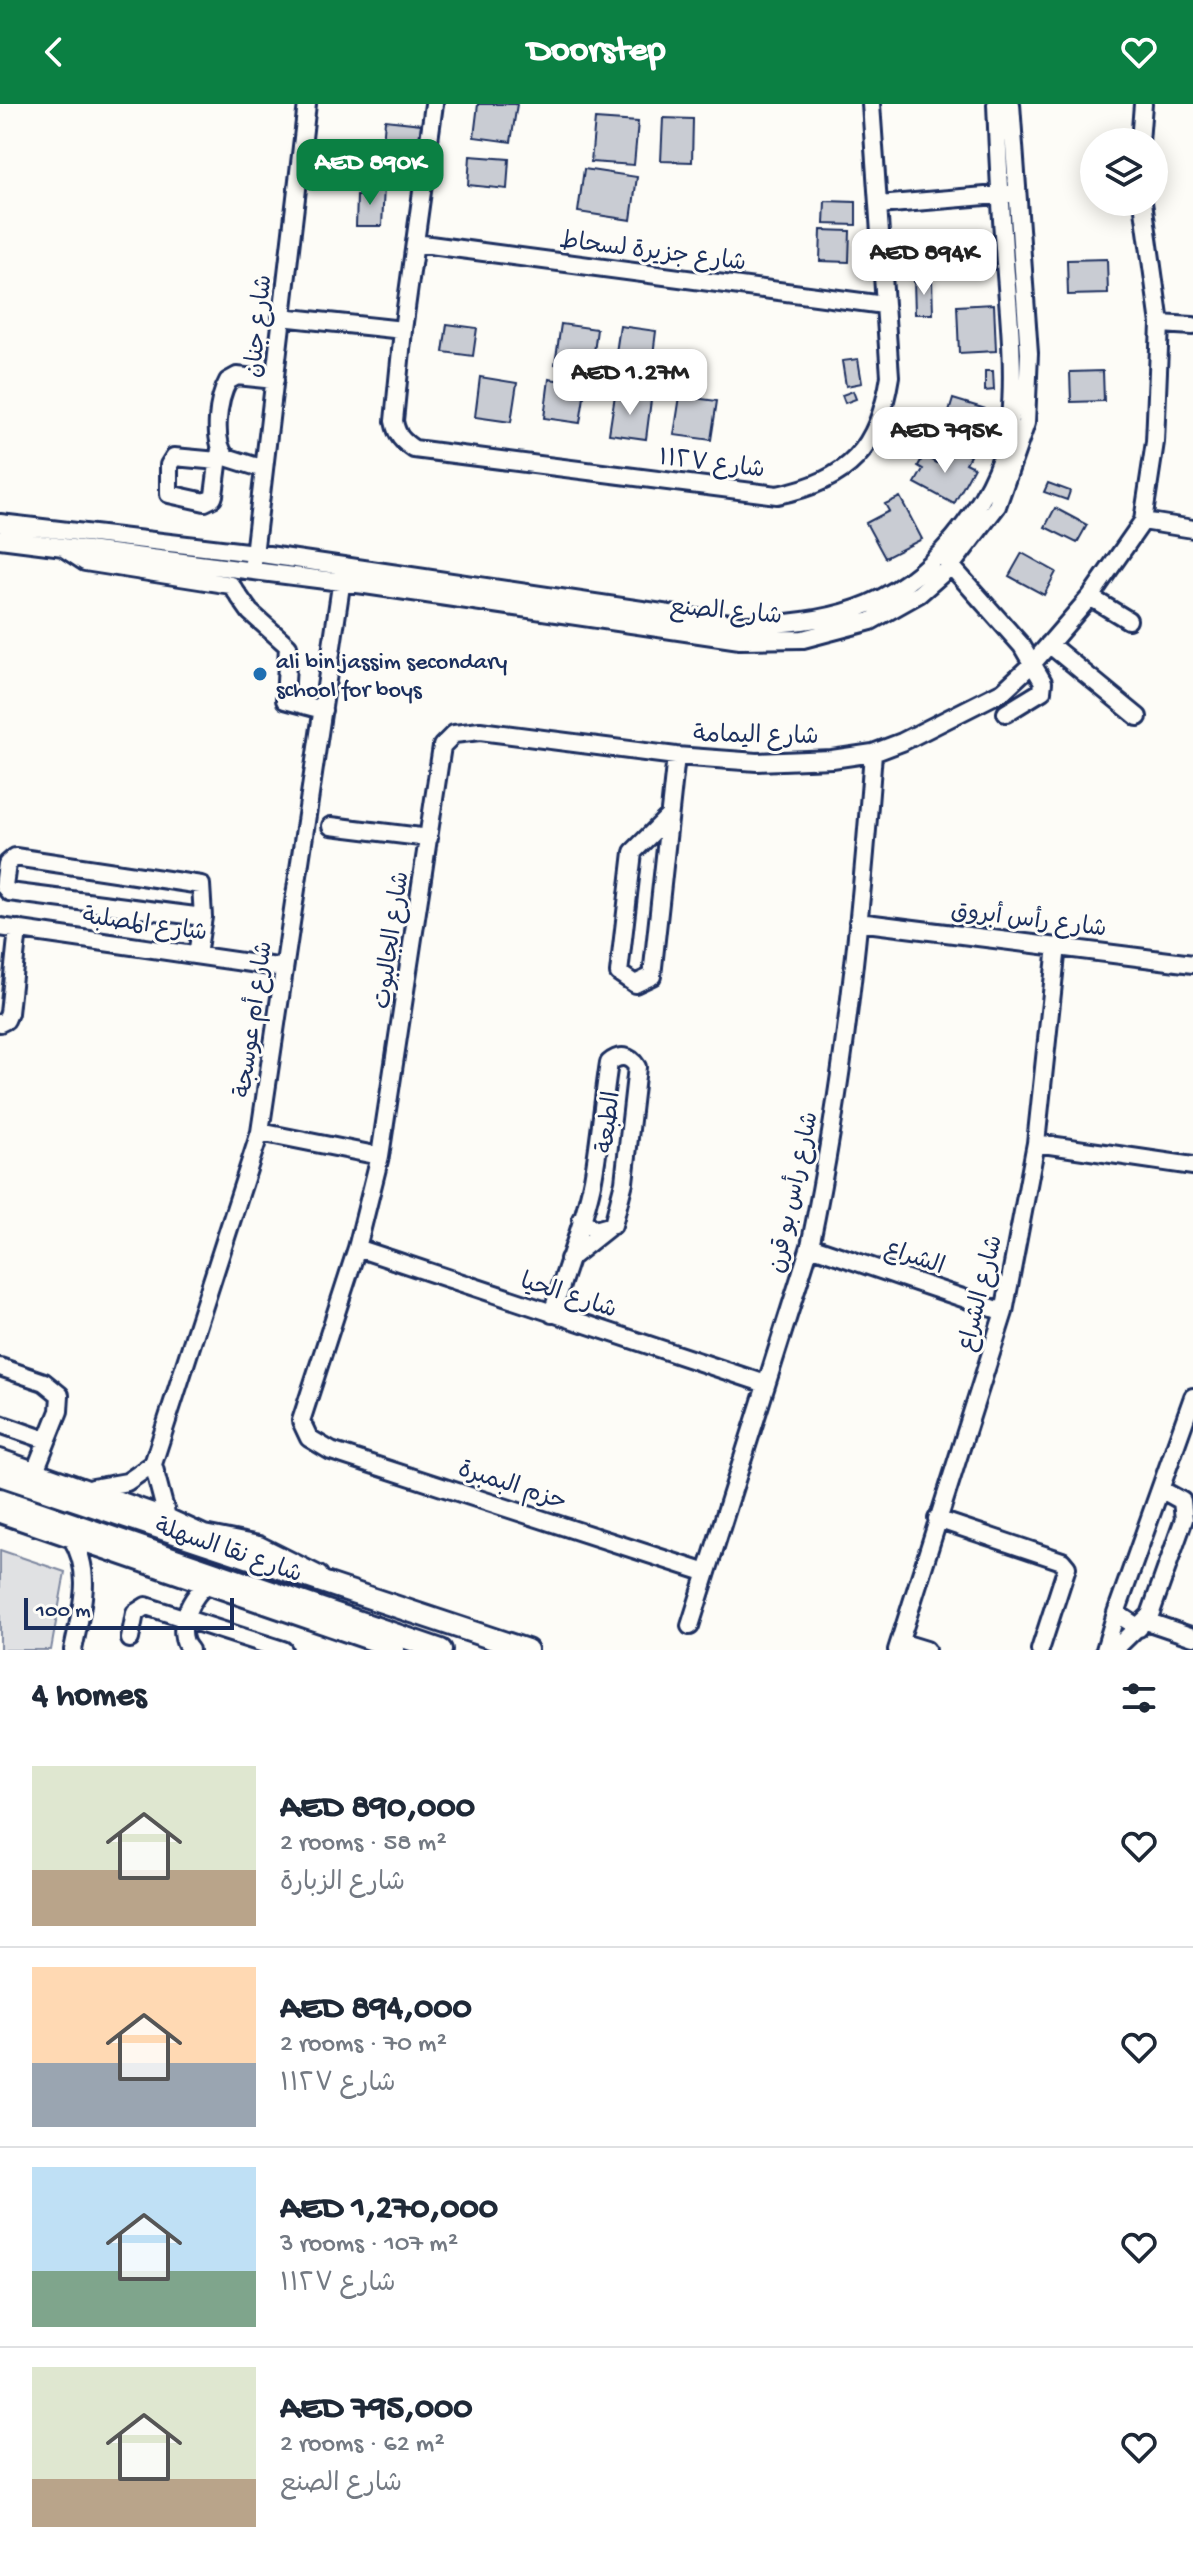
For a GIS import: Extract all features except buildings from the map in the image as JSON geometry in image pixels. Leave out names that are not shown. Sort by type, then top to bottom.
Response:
[{"type":"main road","name":"شارع نقا السهلة","points":[[0,1475],[527,1650]]},
{"type":"main road","name":"شارع نقا السهلة","points":[[0,1499],[441,1650]]},
{"type":"main road","points":[[271,1604],[296,1600]]},
{"type":"street","name":"شارع جنان","points":[[253,562],[307,104]]},
{"type":"street","name":"شارع ١١٢٧","points":[[434,104],[403,330],[394,421],[397,434],[414,449],[777,495],[813,488],[840,473],[868,443],[884,412],[890,376],[871,104]]},
{"type":"street","name":"شارع الصنع","points":[[0,523],[740,640],[803,639],[871,621],[919,594],[997,506],[1026,423],[1029,353],[996,104]]},
{"type":"street","name":"شارع الصنع","points":[[1008,194],[1011,104]]},
{"type":"street","points":[[1141,128],[1143,104]]},
{"type":"street","points":[[879,205],[1008,194]]},
{"type":"street","name":"شارع اليمامة","points":[[454,734],[480,731],[676,756],[757,762],[832,759],[873,753],[902,742],[1003,691],[1033,663],[1090,597],[1143,521],[1155,442],[1160,324],[1145,216]]},
{"type":"street","name":"شارع جزيرة لسحاط","points":[[415,243],[884,305]]},
{"type":"street","points":[[281,317],[403,330]]},
{"type":"street","points":[[1160,324],[1193,326]]},
{"type":"street","points":[[264,469],[219,455],[177,456],[169,465],[171,496],[205,502],[214,495],[219,455],[219,429],[228,381],[237,376],[275,380]]},
{"type":"street","points":[[1143,521],[1193,529]]},
{"type":"street","name":"شارع الصنع","points":[[0,539],[253,562]]},
{"type":"street","points":[[61,546],[85,562],[224,581],[241,597],[250,612],[288,646],[285,700],[290,704],[323,710]]},
{"type":"street","points":[[946,560],[1033,663],[1044,686],[1006,713]]},
{"type":"street","name":"شارع أم عوسجة","points":[[153,1464],[260,1132],[343,575]]},
{"type":"street","points":[[1090,597],[1128,620]]},
{"type":"street","points":[[1049,644],[1138,717]]},
{"type":"street","name":"شارع الجالبوت","points":[[309,1438],[301,1421],[357,1248],[380,1156],[442,746],[454,734]]},
{"type":"street","name":"شارع رأس بو قرن","points":[[690,1626],[704,1572],[810,1246],[823,1184],[858,922],[873,753]]},
{"type":"street","points":[[669,816],[633,852],[619,973],[635,984],[652,976],[676,756]]},
{"type":"street","points":[[331,826],[429,838]]},
{"type":"street","points":[[633,852],[650,849],[667,855]]},
{"type":"street","points":[[197,955],[203,917],[204,889],[196,883],[15,857],[7,864],[4,886],[9,892],[203,917]]},
{"type":"street","name":"شارع رأس أبروق","points":[[858,922],[1193,964]]},
{"type":"street","name":"شارع المصلبة","points":[[0,927],[284,968]]},
{"type":"street","points":[[0,1023],[6,1020],[9,1013],[7,964],[18,929]]},
{"type":"street","name":"شارع الشراع","points":[[899,1646],[1004,1312],[1036,1143],[1057,946]]},
{"type":"street","name":"الطبعة","points":[[552,1314],[592,1181],[609,1063],[624,1057],[637,1067],[624,1182],[613,1225],[608,1228]]},
{"type":"street","points":[[260,1132],[380,1156]]},
{"type":"street","points":[[1036,1143],[1193,1166]]},
{"type":"street","points":[[581,1219],[595,1230],[608,1228]]},
{"type":"street","points":[[569,1259],[608,1228]]},
{"type":"street","name":"الشراع","points":[[810,1246],[1004,1312]]},
{"type":"street","name":"شارع الحيا","points":[[357,1248],[766,1384]]},
{"type":"street","points":[[0,1367],[44,1382],[60,1395],[59,1411],[35,1471]]},
{"type":"street","points":[[1105,1650],[1171,1464],[1189,1429],[1193,1397]]},
{"type":"street","points":[[0,1424],[46,1440]]},
{"type":"street","name":"حزم البمبرة","points":[[309,1438],[331,1451],[704,1572]]},
{"type":"street","name":"شارع نقا السهلة","points":[[0,1458],[216,1537],[259,1545],[334,1584]]},
{"type":"street","points":[[88,1489],[127,1482],[153,1464],[167,1517]]},
{"type":"street","points":[[1114,1650],[1143,1624],[1184,1519],[1182,1501],[1162,1490]]},
{"type":"street","name":"شارع نقا السهلة","points":[[0,1514],[210,1583],[396,1650]]},
{"type":"street","points":[[937,1519],[1062,1561],[1067,1567],[1040,1650]]},
{"type":"street","points":[[71,1537],[84,1565],[86,1582],[73,1650]]},
{"type":"street","points":[[86,1582],[114,1552]]},
{"type":"street","points":[[190,1650],[182,1635],[187,1618],[194,1595],[210,1583]]},
{"type":"street","points":[[130,1639],[135,1613],[141,1606],[283,1650]]},
{"type":"street","points":[[1116,1613],[1143,1624],[1193,1637]]},
{"type":"street","points":[[899,1646],[926,1650]]},
{"type":"shaded area","points":[[0,1550],[65,1572],[51,1650],[0,1650]]},
{"type":"place","name":"ali bin jassim secondary school for boys","points":[[260,674]]}]
